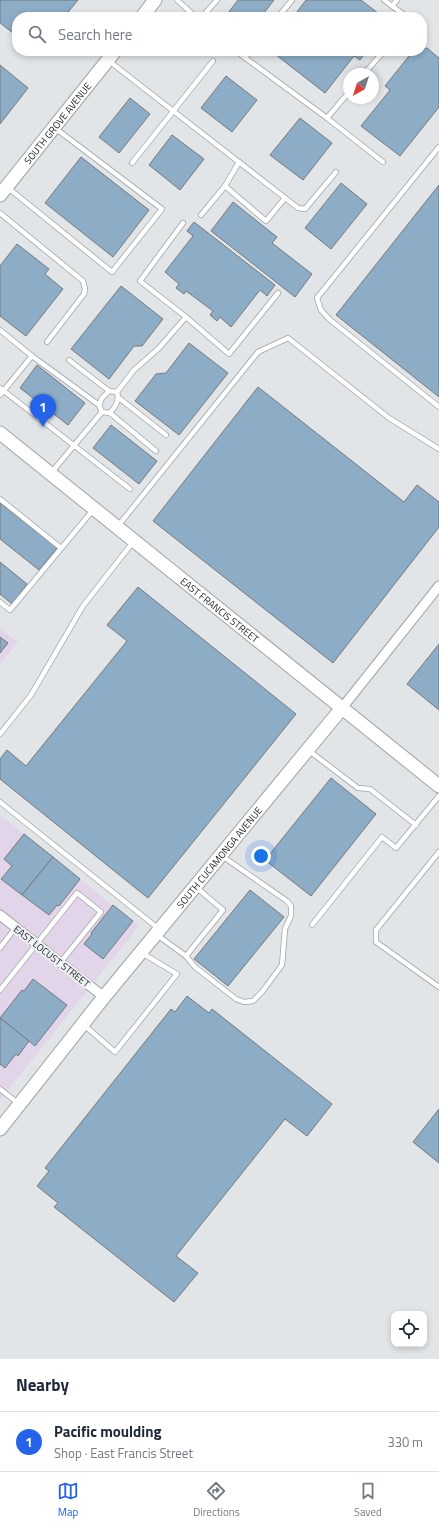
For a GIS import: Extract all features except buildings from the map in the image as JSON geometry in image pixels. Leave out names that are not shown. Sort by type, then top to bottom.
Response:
[{"type":"street","points":[[146,12],[155,0]]},
{"type":"street","name":"SOUTH GROVE AVENUE","points":[[3,191],[110,56]]},
{"type":"street","name":"EAST FRANCIS STREET","points":[[0,433],[439,786]]},
{"type":"street","name":"SOUTH CUCAMONGA AVENUE","points":[[1,1126],[140,952],[342,708],[439,586]]},
{"type":"street","name":"EAST LOCUST STREET","points":[[0,915],[104,997]]},
{"type":"lane","points":[[177,0],[190,12]]},
{"type":"lane","points":[[206,12],[217,0]]},
{"type":"lane","points":[[282,12],[292,0]]},
{"type":"lane","points":[[384,0],[400,12]]},
{"type":"lane","points":[[392,6],[397,0]]},
{"type":"lane","points":[[112,56],[174,111],[298,208],[305,209],[336,172]]},
{"type":"lane","points":[[242,56],[383,162]]},
{"type":"lane","points":[[369,68],[380,56]]},
{"type":"lane","points":[[132,162],[213,61]]},
{"type":"lane","points":[[326,118],[343,99]]},
{"type":"lane","points":[[3,191],[112,272],[162,209],[54,127]]},
{"type":"lane","points":[[439,147],[317,298],[321,310],[329,319],[439,407]]},
{"type":"lane","points":[[201,215],[224,186],[240,162]]},
{"type":"lane","points":[[224,186],[266,221],[285,198]]},
{"type":"lane","points":[[0,213],[83,281],[86,289],[84,294],[47,342]]},
{"type":"lane","points":[[183,223],[140,281],[186,317],[229,354],[278,293]]},
{"type":"lane","points":[[117,392],[134,370],[159,348],[186,317]]},
{"type":"lane","points":[[0,330],[32,356],[99,405],[102,412]]},
{"type":"lane","points":[[117,528],[258,352],[288,338],[389,418],[439,449]]},
{"type":"lane","points":[[32,356],[1,391],[130,489]]},
{"type":"lane","points":[[69,360],[109,391],[117,392]]},
{"type":"lane","points":[[99,405],[102,398],[109,391]]},
{"type":"lane","points":[[117,392],[119,398],[166,435]]},
{"type":"lane","points":[[110,413],[118,402],[119,398]]},
{"type":"lane","points":[[50,474],[102,412]]},
{"type":"lane","points":[[102,412],[110,413],[156,451]]},
{"type":"lane","points":[[0,499],[61,548]]},
{"type":"lane","points":[[0,602],[10,610],[94,509]]},
{"type":"lane","points":[[0,734],[30,695],[83,606],[134,541]]},
{"type":"lane","points":[[307,749],[358,788],[370,789],[416,825]]},
{"type":"lane","points":[[312,925],[382,837],[396,848],[439,796]]},
{"type":"lane","points":[[0,802],[186,956],[201,972],[236,999],[244,1002],[253,1001],[262,992],[282,964],[285,929],[291,916],[292,906],[221,855]]},
{"type":"lane","points":[[439,852],[376,930],[376,942],[439,987]]},
{"type":"lane","points":[[186,956],[223,910],[195,886]]},
{"type":"lane","points":[[0,990],[77,893],[101,912],[60,963]]},
{"type":"lane","points":[[0,948],[16,927]]},
{"type":"lane","points":[[83,1024],[115,1052],[177,974],[140,952]]},
{"type":"lane","points":[[0,1089],[19,1105]]},
{"type":"shaded area","points":[[0,628],[18,642],[0,664]]},
{"type":"shaded area","points":[[0,815],[139,926],[0,1100]]},
{"type":"place","name":"Pacific moulding","points":[[43,427]]}]
